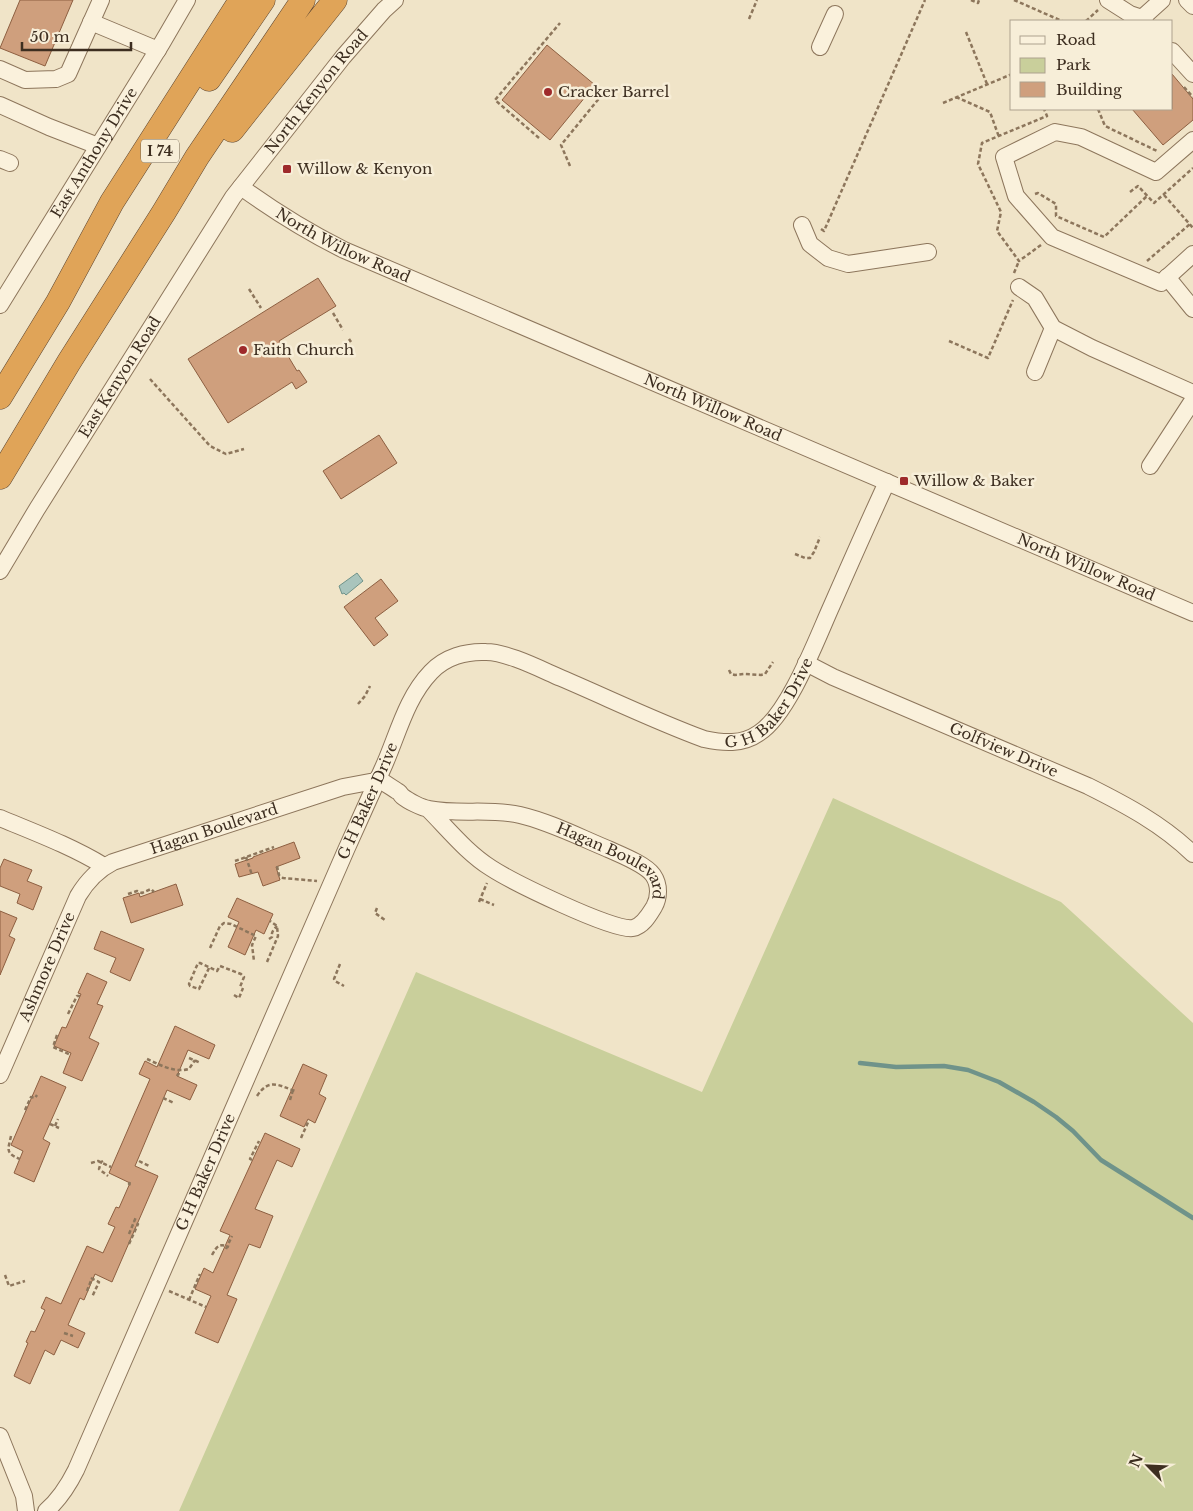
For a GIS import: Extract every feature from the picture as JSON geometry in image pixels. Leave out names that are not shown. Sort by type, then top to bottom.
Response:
[{"type":"highway","points":[[58,302],[117,194],[241,0]]},
{"type":"highway","name":"I 74","points":[[0,397],[58,302],[96,249],[183,116],[263,0]]},
{"type":"highway","name":"I 74","points":[[0,477],[69,362],[197,157],[303,0]]},
{"type":"highway","points":[[164,212],[334,0]]},
{"type":"street","points":[[0,69],[25,80],[56,79],[68,74],[101,0]]},
{"type":"street","name":"East Anthony Drive","points":[[0,305],[187,0]]},
{"type":"street","name":"North Kenyon Road","points":[[241,187],[343,57],[395,0]]},
{"type":"street","points":[[1108,0],[1130,14],[1143,19],[1162,0]]},
{"type":"street","points":[[1187,0],[1193,6]]},
{"type":"street","points":[[820,47],[835,14]]},
{"type":"street","points":[[91,22],[158,50]]},
{"type":"street","points":[[1173,52],[1193,74]]},
{"type":"street","points":[[0,105],[98,146]]},
{"type":"street","points":[[1193,140],[1156,172],[1081,137],[1055,132],[1004,158],[1016,196],[1052,237],[1161,283],[1193,254]]},
{"type":"street","name":"North Willow Road","points":[[241,187],[307,231],[344,250],[1193,613]]},
{"type":"street","name":"East Kenyon Road","points":[[0,571],[42,501],[241,187]]},
{"type":"street","points":[[810,226],[810,244],[828,258],[848,264],[928,252]]},
{"type":"street","points":[[1167,277],[1193,309]]},
{"type":"street","points":[[1018,287],[1035,298],[1053,328],[1092,348],[1193,392]]},
{"type":"street","points":[[1035,372],[1053,328]]},
{"type":"street","points":[[1150,466],[1193,400]]},
{"type":"street","name":"G H Baker Drive","points":[[46,1511],[64,1493],[76,1470],[406,711],[418,688],[431,671],[454,656],[469,652],[501,654],[704,739],[732,743],[754,736],[773,721],[788,698],[806,663],[887,482]]},
{"type":"street","name":"Golfview Drive","points":[[806,663],[833,677],[1096,790],[1155,822],[1193,854]]},
{"type":"street","name":"Hagan Boulevard","points":[[104,866],[328,791],[374,781],[378,778],[404,797],[428,809],[471,852],[494,870],[564,905],[617,927],[632,928],[639,926],[649,916],[656,903],[657,884],[653,875],[644,867],[618,853],[543,821],[518,814],[428,809]]},
{"type":"street","points":[[0,818],[84,854],[104,866]]},
{"type":"street","name":"Ashmore Drive","points":[[0,1075],[78,896],[86,883],[104,866]]},
{"type":"street","points":[[0,1436],[24,1496],[26,1511]]},
{"type":"path","points":[[749,19],[757,0]]},
{"type":"path","points":[[810,226],[824,231],[925,0]]},
{"type":"path","points":[[970,0],[978,3],[980,0]]},
{"type":"path","points":[[1014,0],[1060,20]]},
{"type":"path","points":[[539,138],[495,100],[560,23]]},
{"type":"path","points":[[966,32],[987,84]]},
{"type":"path","points":[[943,102],[1010,75]]},
{"type":"path","points":[[570,166],[561,145],[602,96]]},
{"type":"path","points":[[956,97],[990,112],[999,137]]},
{"type":"path","points":[[1098,110],[1105,126],[1161,153]]},
{"type":"path","points":[[1130,192],[1138,186],[1154,203],[1193,168]]},
{"type":"path","points":[[1012,183],[1035,194],[1038,193],[1056,204],[1056,216],[1104,237],[1147,196]]},
{"type":"path","points":[[1164,195],[1193,228]]},
{"type":"path","points":[[1135,272],[1190,224]]},
{"type":"path","points":[[948,340],[988,358],[1018,287]]},
{"type":"path","points":[[249,289],[261,308]]},
{"type":"path","points":[[333,313],[344,330]]},
{"type":"path","points":[[150,379],[210,446],[226,454],[244,449]]},
{"type":"path","points":[[795,554],[810,558],[820,537]]},
{"type":"path","points":[[729,670],[734,675],[761,675],[765,674],[773,662]]},
{"type":"path","points":[[358,704],[370,686]]},
{"type":"path","points":[[235,861],[274,847]]},
{"type":"path","points":[[246,857],[252,875]]},
{"type":"path","points":[[277,866],[279,875],[282,878],[332,882]]},
{"type":"path","points":[[494,870],[480,901],[494,905]]},
{"type":"path","points":[[128,894],[138,891],[142,893],[151,889],[154,892]]},
{"type":"path","points":[[377,908],[375,912],[384,920]]},
{"type":"path","points":[[268,962],[278,936],[277,926],[270,921]]},
{"type":"path","points":[[210,948],[220,926],[224,923],[231,924],[256,936],[252,945],[254,961]]},
{"type":"path","points":[[269,939],[272,937],[273,930],[277,926]]},
{"type":"path","points":[[209,968],[199,989],[189,985],[198,963],[217,971],[220,966],[244,977],[238,998],[234,996]]},
{"type":"path","points":[[340,964],[334,979],[344,986]]},
{"type":"path","points":[[68,1014],[77,996],[80,996]]},
{"type":"path","points":[[57,1035],[53,1047],[71,1054]]},
{"type":"path","points":[[189,1058],[201,1063]]},
{"type":"path","points":[[149,1061],[179,1070],[189,1069],[195,1060]]},
{"type":"path","points":[[255,1100],[263,1088],[271,1084],[280,1085],[294,1091],[290,1100]]},
{"type":"path","points":[[25,1110],[31,1097],[35,1098],[37,1095]]},
{"type":"path","points":[[163,1098],[174,1103]]},
{"type":"path","points":[[55,1126],[58,1119]]},
{"type":"path","points":[[302,1138],[309,1120]]},
{"type":"path","points":[[50,1124],[59,1128]]},
{"type":"path","points":[[11,1136],[8,1147],[9,1153],[20,1159]]},
{"type":"path","points":[[252,1160],[250,1159],[259,1141]]},
{"type":"path","points":[[102,1161],[99,1169],[108,1176]]},
{"type":"path","points":[[92,1163],[102,1161],[111,1167]]},
{"type":"path","points":[[139,1161],[149,1166]]},
{"type":"path","points":[[128,1234],[134,1220],[138,1224],[129,1244]]},
{"type":"path","points":[[212,1255],[219,1245],[222,1244],[228,1247],[232,1236]]},
{"type":"path","points":[[6,1274],[10,1286],[25,1281]]},
{"type":"path","points":[[189,1300],[200,1274]]},
{"type":"path","points":[[87,1290],[92,1278],[99,1282],[92,1297]]},
{"type":"path","points":[[156,1286],[206,1307]]},
{"type":"path","points":[[64,1333],[73,1336]]},
{"type":"green space","points":[[833,798],[1061,902],[1193,1023],[1193,1511],[179,1511],[416,972],[702,1092]]},
{"type":"water","points":[[357,573],[363,581],[346,595],[342,594],[339,586]]},
{"type":"building","points":[[20,0],[73,0],[45,66],[0,48]]},
{"type":"building","name":"Cracker Barrel","points":[[547,45],[595,85],[550,140],[502,100]]},
{"type":"building","points":[[1173,75],[1193,99],[1193,120],[1163,145],[1133,110],[1173,110]]},
{"type":"building","name":"Faith Church","points":[[318,278],[336,306],[279,341],[297,371],[299,370],[307,382],[296,389],[292,382],[228,423],[188,359]]},
{"type":"building","points":[[379,435],[397,463],[341,499],[323,471]]},
{"type":"building","points":[[381,579],[398,601],[375,618],[388,635],[374,646],[344,607]]},
{"type":"building","points":[[294,842],[300,858],[276,867],[280,880],[263,886],[258,872],[239,877],[235,864]]},
{"type":"building","points":[[4,859],[32,870],[27,881],[42,887],[33,910],[17,903],[20,894],[0,886],[0,868]]},
{"type":"building","points":[[176,884],[183,905],[131,923],[123,898],[139,893],[140,897]]},
{"type":"building","points":[[237,898],[273,914],[264,934],[256,930],[245,955],[228,947],[239,922],[228,917]]},
{"type":"building","points":[[0,911],[17,918],[9,936],[15,939],[0,975]]},
{"type":"building","points":[[101,931],[144,949],[130,981],[110,972],[116,958],[94,949]]},
{"type":"building","points":[[87,973],[107,982],[97,1004],[103,1006],[89,1038],[99,1043],[82,1081],[63,1073],[71,1053],[54,1046],[62,1027],[66,1028],[81,994],[78,993]]},
{"type":"building","points":[[175,1026],[215,1045],[209,1059],[188,1050],[177,1076],[197,1085],[190,1100],[167,1090],[135,1166],[158,1176],[112,1282],[95,1274],[84,1300],[80,1298],[68,1325],[85,1333],[78,1348],[61,1340],[54,1355],[45,1350],[30,1384],[14,1376],[31,1331],[35,1332],[45,1310],[41,1308],[46,1297],[61,1304],[87,1246],[103,1253],[115,1227],[108,1224],[116,1207],[119,1208],[130,1183],[109,1173],[150,1079],[139,1074],[145,1061],[157,1067]]},
{"type":"building","points":[[303,1064],[327,1075],[319,1094],[326,1098],[315,1123],[308,1119],[304,1127],[280,1116]]},
{"type":"building","points":[[41,1076],[66,1087],[43,1139],[50,1143],[34,1182],[14,1173],[23,1151],[11,1145]]},
{"type":"building","points":[[265,1133],[300,1149],[292,1167],[277,1160],[255,1209],[273,1216],[260,1248],[249,1244],[227,1295],[237,1299],[218,1343],[195,1333],[211,1296],[195,1289],[204,1268],[213,1273],[230,1235],[220,1231]]},
{"type":"waterway","points":[[860,1063],[896,1067],[944,1066],[968,1070],[999,1082],[1056,1117],[1073,1131],[1101,1160],[1193,1218]]},
{"type":"place","name":"Cracker Barrel","points":[[548,92]]},
{"type":"place","name":"Willow & Kenyon","points":[[287,169]]},
{"type":"place","name":"Faith Church","points":[[243,350]]},
{"type":"place","name":"Willow & Baker","points":[[904,481]]}]
